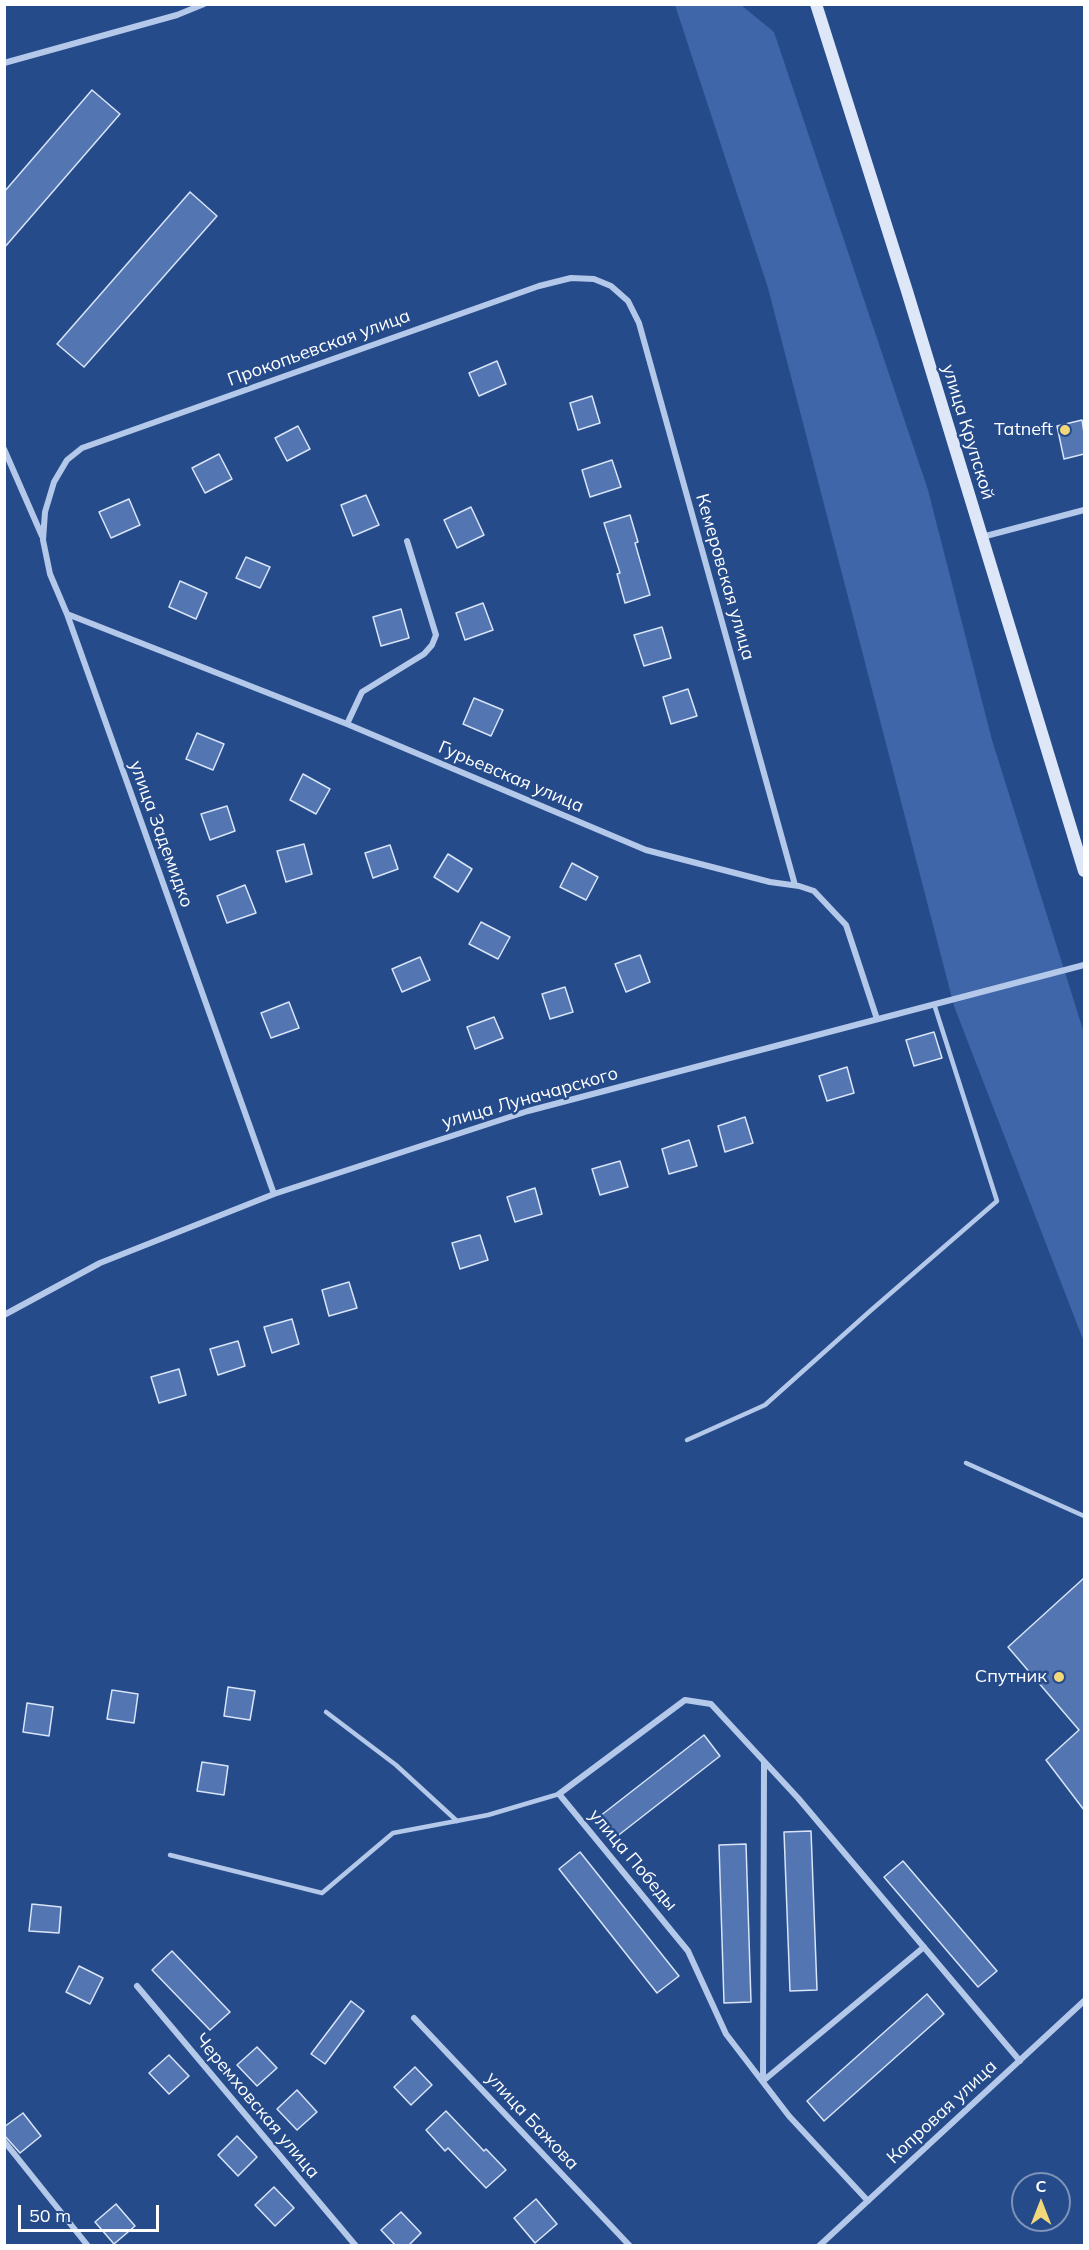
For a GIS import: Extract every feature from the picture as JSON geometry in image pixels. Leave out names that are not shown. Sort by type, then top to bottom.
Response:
[{"type":"street","points":[[4,63],[177,15],[204,4]]},
{"type":"street","name":"улица Крупской","points":[[816,4],[907,291],[1084,871]]},
{"type":"street","name":"Прокопьевская улица","points":[[54,482],[67,460],[82,448],[539,286],[571,278],[594,279],[611,286]]},
{"type":"street","name":"Кемеровская улица","points":[[611,286],[628,301],[639,323],[795,885]]},
{"type":"street","points":[[4,449],[43,540]]},
{"type":"street","name":"улица Задемидко","points":[[54,482],[45,512],[43,540],[50,574],[67,614],[274,1194]]},
{"type":"street","points":[[981,537],[1084,510]]},
{"type":"street","points":[[347,724],[362,692],[424,654],[432,645],[436,635],[407,541]]},
{"type":"street","name":"Гурьевская улица","points":[[67,614],[347,724],[646,850],[814,891],[846,925],[876,1019]]},
{"type":"street","name":"улица Луначарского","points":[[4,1316],[100,1263],[274,1194],[528,1111],[1084,965]]},
{"type":"street","points":[[559,1794],[686,1700],[711,1704],[798,1798],[1020,2061]]},
{"type":"street","points":[[763,2081],[764,1762]]},
{"type":"street","name":"улица Победы","points":[[559,1794],[688,1951],[726,2034],[789,2116],[868,2201]]},
{"type":"street","points":[[763,2081],[924,1947]]},
{"type":"street","name":"Черемховская улица","points":[[136,1986],[356,2246]]},
{"type":"street","name":"Копровая улица","points":[[819,2246],[1084,2001]]},
{"type":"street","name":"улица Бажова","points":[[414,2018],[630,2246]]},
{"type":"street","points":[[4,2141],[88,2246]]},
{"type":"lane","points":[[687,1440],[765,1405],[868,1312],[997,1201],[934,1004]]},
{"type":"lane","points":[[966,1464],[1084,1516]]},
{"type":"lane","points":[[326,1712],[396,1765],[457,1821]]},
{"type":"lane","points":[[170,1855],[322,1893],[393,1833],[488,1815],[559,1794]]},
{"type":"shaded area","points":[[675,5],[741,5],[774,32],[928,490],[992,740],[1084,1033],[1084,1342],[954,1006],[768,288]]},
{"type":"building","points":[[92,90],[120,114],[4,248],[4,192]]},
{"type":"building","points":[[190,192],[217,216],[84,367],[57,344]]},
{"type":"building","points":[[497,361],[506,384],[479,396],[469,373]]},
{"type":"building","points":[[592,396],[600,423],[578,430],[570,403]]},
{"type":"building","points":[[1082,420],[1084,454],[1064,459],[1057,426]]},
{"type":"building","points":[[298,426],[310,449],[287,461],[275,438]]},
{"type":"building","points":[[219,454],[232,479],[205,493],[192,468]]},
{"type":"building","points":[[612,460],[621,487],[590,497],[582,470]]},
{"type":"building","points":[[366,495],[379,525],[353,536],[341,505]]},
{"type":"building","points":[[129,499],[140,525],[111,538],[99,512]]},
{"type":"building","points":[[471,507],[484,535],[457,548],[444,520]]},
{"type":"building","points":[[630,515],[638,542],[635,543],[650,595],[625,603],[617,574],[620,573],[604,523]]},
{"type":"building","points":[[246,557],[270,567],[260,588],[236,578]]},
{"type":"building","points":[[180,581],[207,593],[196,619],[169,607]]},
{"type":"building","points":[[483,603],[493,630],[465,640],[456,613]]},
{"type":"building","points":[[401,609],[409,638],[381,646],[373,617]]},
{"type":"building","points":[[662,627],[671,658],[644,666],[634,635]]},
{"type":"building","points":[[688,689],[697,716],[671,724],[663,697]]},
{"type":"building","points":[[474,698],[503,710],[491,736],[463,724]]},
{"type":"building","points":[[197,733],[224,744],[213,770],[186,759]]},
{"type":"building","points":[[303,774],[330,789],[316,814],[290,800]]},
{"type":"building","points":[[227,806],[235,831],[210,840],[201,814]]},
{"type":"building","points":[[304,844],[312,874],[286,882],[277,851]]},
{"type":"building","points":[[390,845],[398,869],[373,878],[365,853]]},
{"type":"building","points":[[448,854],[472,869],[458,892],[434,877]]},
{"type":"building","points":[[572,863],[598,877],[586,900],[560,887]]},
{"type":"building","points":[[245,885],[256,913],[227,923],[217,896]]},
{"type":"building","points":[[481,922],[510,937],[498,959],[469,944]]},
{"type":"building","points":[[640,955],[650,982],[626,992],[615,964]]},
{"type":"building","points":[[420,957],[430,980],[402,992],[392,969]]},
{"type":"building","points":[[565,987],[573,1012],[550,1019],[542,994]]},
{"type":"building","points":[[289,1002],[299,1028],[271,1038],[261,1013]]},
{"type":"building","points":[[494,1017],[503,1038],[475,1049],[467,1027]]},
{"type":"building","points":[[934,1032],[942,1058],[914,1066],[906,1040]]},
{"type":"building","points":[[847,1067],[854,1093],[827,1101],[819,1076]]},
{"type":"building","points":[[745,1117],[753,1143],[725,1152],[718,1126]]},
{"type":"building","points":[[689,1140],[697,1166],[669,1174],[662,1149]]},
{"type":"building","points":[[620,1161],[628,1187],[600,1195],[592,1169]]},
{"type":"building","points":[[535,1188],[542,1214],[515,1222],[507,1197]]},
{"type":"building","points":[[480,1235],[488,1260],[460,1269],[452,1243]]},
{"type":"building","points":[[349,1282],[357,1308],[329,1316],[322,1290]]},
{"type":"building","points":[[292,1319],[299,1344],[272,1353],[264,1327]]},
{"type":"building","points":[[238,1341],[245,1366],[218,1375],[210,1349]]},
{"type":"building","points":[[179,1369],[186,1395],[159,1403],[151,1377]]},
{"type":"building","name":"Спутник","points":[[1084,1578],[1084,1810],[1046,1760],[1079,1730],[1008,1647]]},
{"type":"building","points":[[228,1687],[255,1691],[250,1720],[224,1716]]},
{"type":"building","points":[[112,1690],[138,1694],[134,1723],[107,1719]]},
{"type":"building","points":[[27,1703],[53,1707],[49,1736],[23,1732]]},
{"type":"building","points":[[704,1735],[720,1756],[611,1841],[595,1820]]},
{"type":"building","points":[[202,1762],[228,1766],[224,1795],[197,1791]]},
{"type":"building","points":[[811,1831],[817,1990],[790,1991],[784,1832]]},
{"type":"building","points":[[746,1844],[751,2002],[724,2003],[719,1845]]},
{"type":"building","points":[[580,1852],[679,1976],[657,1993],[559,1869]]},
{"type":"building","points":[[903,1861],[997,1971],[978,1987],[884,1877]]},
{"type":"building","points":[[32,1904],[61,1907],[59,1933],[29,1931]]},
{"type":"building","points":[[172,1951],[230,2012],[210,2030],[152,1970]]},
{"type":"building","points":[[79,1966],[103,1978],[90,2004],[66,1992]]},
{"type":"building","points":[[927,1994],[944,2014],[824,2121],[807,2101]]},
{"type":"building","points":[[351,2001],[364,2011],[325,2064],[311,2054]]},
{"type":"building","points":[[257,2047],[277,2068],[257,2086],[237,2065]]},
{"type":"building","points":[[169,2055],[189,2076],[169,2094],[149,2073]]},
{"type":"building","points":[[415,2067],[432,2085],[411,2105],[394,2087]]},
{"type":"building","points":[[297,2090],[317,2112],[297,2130],[277,2109]]},
{"type":"building","points":[[446,2111],[484,2151],[486,2149],[506,2170],[486,2188],[448,2148],[445,2151],[426,2130]]},
{"type":"building","points":[[23,2113],[41,2136],[20,2153],[4,2135],[4,2127]]},
{"type":"building","points":[[237,2136],[257,2157],[238,2176],[218,2155]]},
{"type":"building","points":[[274,2187],[294,2208],[275,2226],[255,2205]]},
{"type":"building","points":[[536,2199],[557,2224],[535,2243],[514,2218]]},
{"type":"building","points":[[116,2204],[135,2226],[114,2244],[95,2222]]},
{"type":"building","points":[[401,2212],[421,2233],[408,2246],[396,2246],[381,2230]]},
{"type":"place","name":"Tatneft","points":[[1065,430]]},
{"type":"place","name":"Спутник","points":[[1059,1677]]}]
